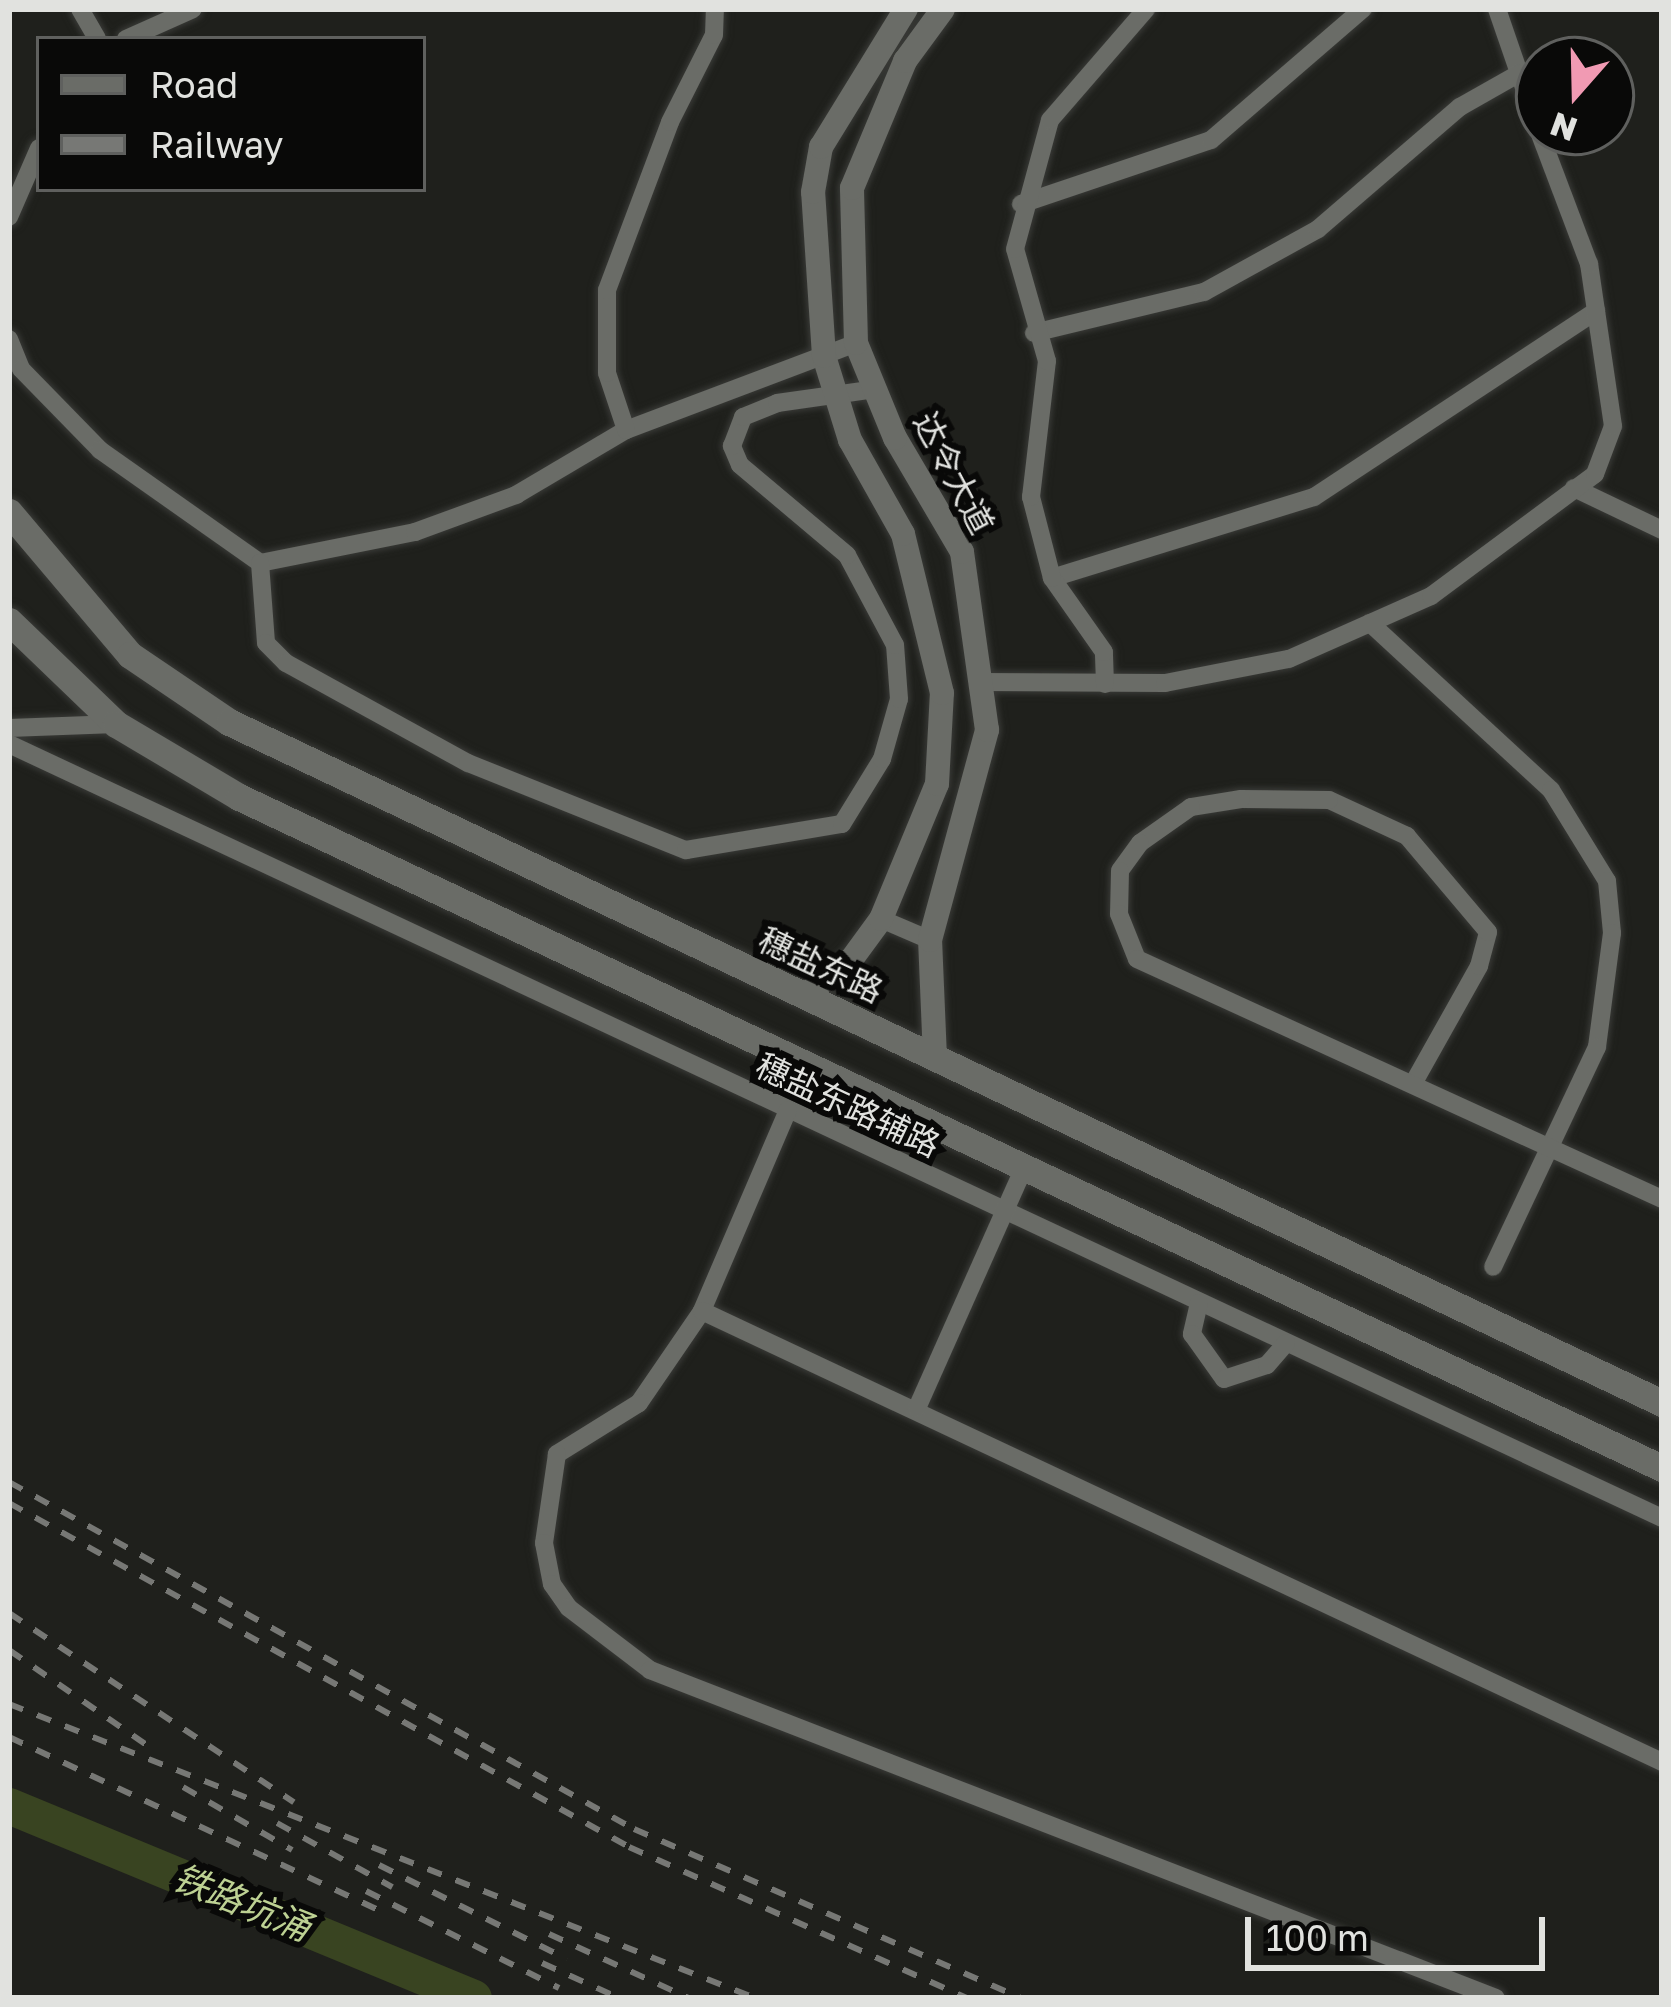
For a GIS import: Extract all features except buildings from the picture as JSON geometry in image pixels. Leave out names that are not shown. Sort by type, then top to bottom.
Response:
[{"type":"main road","name":"穗盐东路","points":[[9,512],[87,613],[171,687],[301,760],[1662,1403]]},
{"type":"main road","points":[[9,622],[116,724],[239,797],[1662,1468]]},
{"type":"street","points":[[80,9],[95,36]]},
{"type":"street","points":[[133,36],[193,9]]},
{"type":"street","points":[[626,430],[607,373],[607,290],[670,122],[714,35],[715,9]]},
{"type":"street","points":[[803,996],[850,960],[881,919],[937,784],[942,693],[903,534],[836,394],[824,356],[814,192],[821,147],[906,9]]},
{"type":"street","name":"达令大道","points":[[935,1058],[930,940],[987,730],[962,552],[875,389],[856,343],[856,175],[905,61],[943,9]]},
{"type":"street","points":[[1106,684],[1104,652],[1052,578],[1031,497],[1047,361],[1034,333],[1016,249],[1021,204],[1050,120],[1146,9]]},
{"type":"street","points":[[1021,204],[1211,140],[1363,9]]},
{"type":"street","points":[[1497,9],[1515,65]]},
{"type":"street","points":[[1034,333],[1204,292],[1318,229],[1460,107],[1515,76]]},
{"type":"street","points":[[9,218],[36,155]]},
{"type":"street","points":[[980,682],[1106,684],[1288,659],[1431,596],[1574,488],[1611,451],[1589,264],[1548,156]]},
{"type":"street","points":[[1052,578],[1314,497],[1596,311]]},
{"type":"street","points":[[9,339],[21,369],[124,472],[260,563],[415,532],[516,495],[626,430],[856,343]]},
{"type":"street","points":[[260,563],[266,644],[286,663],[468,763],[686,850],[842,824],[882,759],[899,699],[895,645],[847,556],[740,465],[732,446],[743,417],[875,389]]},
{"type":"street","points":[[1574,488],[1662,530]]},
{"type":"street","points":[[1370,623],[1551,790],[1607,880],[1612,933],[1597,1047],[1554,1149],[1493,1267]]},
{"type":"street","points":[[9,728],[116,724]]},
{"type":"street","name":"穗盐东路辅路","points":[[9,744],[1662,1518]]},
{"type":"street","points":[[1414,1082],[1479,966],[1488,932],[1406,836],[1329,800],[1240,799],[1191,807],[1140,843],[1120,871],[1127,951],[1662,1199]]},
{"type":"street","points":[[881,919],[930,940]]},
{"type":"street","points":[[788,1110],[702,1311],[639,1403],[557,1454],[544,1543],[552,1584],[608,1642],[650,1670],[1496,1998]]},
{"type":"street","points":[[917,1408],[999,1209],[1024,1168]]},
{"type":"street","points":[[1199,1303],[1192,1334],[1224,1379],[1267,1365],[1286,1343]]},
{"type":"street","points":[[702,1311],[917,1408],[1662,1762]]},
{"type":"waterway","name":"铁路坑涌","points":[[9,1806],[474,1998]]},
{"type":"railway","points":[[9,1482],[634,1829],[1020,1998]]},
{"type":"railway","points":[[9,1503],[629,1847],[967,1998]]},
{"type":"railway","points":[[9,1613],[294,1802]]},
{"type":"railway","points":[[9,1650],[148,1746]]},
{"type":"railway","points":[[9,1704],[755,1998]]},
{"type":"railway","points":[[9,1737],[378,1910]]},
{"type":"railway","points":[[183,1787],[292,1850]]},
{"type":"railway","points":[[277,1823],[392,1887]]},
{"type":"railway","points":[[379,1865],[567,1959]]},
{"type":"railway","points":[[366,1891],[559,1988]]},
{"type":"railway","points":[[549,1934],[689,1998]]},
{"type":"railway","points":[[542,1963],[619,1998]]}]
